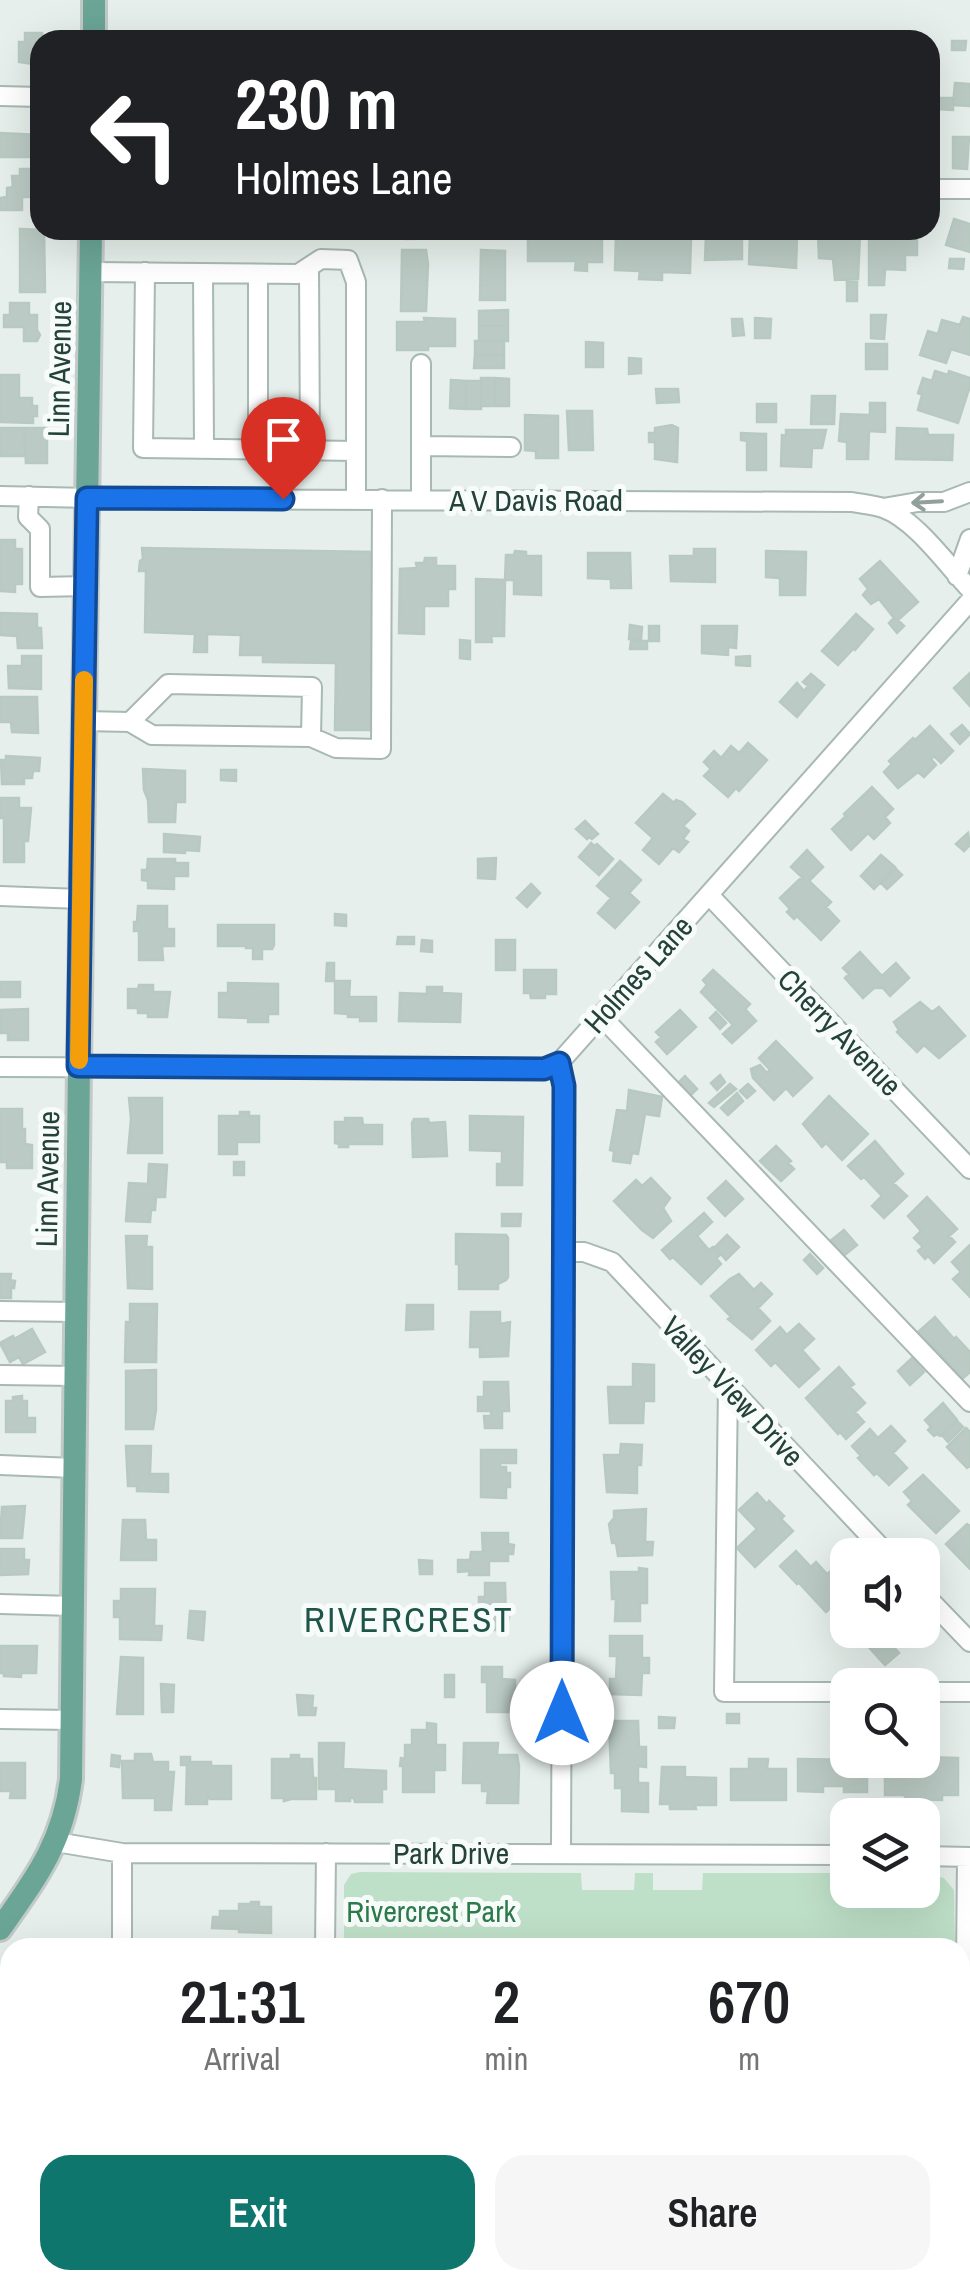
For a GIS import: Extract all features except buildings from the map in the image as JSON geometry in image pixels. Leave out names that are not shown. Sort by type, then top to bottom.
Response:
[{"type":"main road","points":[[94,0],[94,30]]},
{"type":"main road","name":"Linn Avenue","points":[[0,1930],[56,1842],[70,1791],[91,240]]},
{"type":"street","points":[[0,96],[30,96]]},
{"type":"street","points":[[940,189],[970,190]]},
{"type":"street","points":[[91,272],[298,274],[321,259],[348,260],[356,282],[356,498]]},
{"type":"street","points":[[310,267],[310,450]]},
{"type":"street","points":[[145,272],[142,448],[356,451]]},
{"type":"street","points":[[203,273],[204,449]]},
{"type":"street","points":[[258,274],[258,450]]},
{"type":"street","points":[[421,364],[421,499]]},
{"type":"street","points":[[421,446],[511,447]]},
{"type":"street","name":"A V Davis Road","points":[[0,496],[852,502],[883,508],[944,502],[970,492]]},
{"type":"street","points":[[29,496],[28,517],[40,529],[40,587],[86,586]]},
{"type":"street","points":[[84,721],[130,722],[152,734],[311,737],[336,748],[381,749],[382,499]]},
{"type":"street","points":[[883,508],[908,524],[964,582]]},
{"type":"street","points":[[964,582],[970,539]]},
{"type":"street","name":"Holmes Lane","points":[[559,1063],[970,601]]},
{"type":"street","points":[[130,722],[168,684],[312,687],[311,737]]},
{"type":"street","name":"Cherry Avenue","points":[[709,895],[970,1169]]},
{"type":"street","points":[[0,896],[81,899]]},
{"type":"street","points":[[601,1016],[970,1402]]},
{"type":"street","points":[[0,1067],[544,1069],[559,1063],[564,1086],[561,1853]]},
{"type":"street","name":"Valley View Drive","points":[[564,1252],[584,1252],[612,1262],[872,1538]]},
{"type":"street","points":[[0,1311],[76,1312]]},
{"type":"street","points":[[0,1375],[75,1376]]},
{"type":"street","points":[[728,1385],[724,1692],[830,1692]]},
{"type":"street","points":[[0,1465],[74,1468]]},
{"type":"street","points":[[0,1604],[74,1606]]},
{"type":"street","points":[[940,1611],[970,1642]]},
{"type":"street","points":[[940,1692],[970,1692]]},
{"type":"street","points":[[0,1718],[73,1720]]},
{"type":"street","name":"Park Drive","points":[[56,1842],[122,1853],[830,1856]]},
{"type":"street","points":[[324,1938],[326,1852]]},
{"type":"street","points":[[122,1853],[122,1938]]},
{"type":"street","points":[[940,1856],[969,1856],[968,1938]]},
{"type":"green space","name":"Rivercrest Park","points":[[360,1872],[581,1873],[582,1890],[634,1890],[635,1873],[653,1873],[653,1890],[702,1890],[703,1873],[830,1873],[830,1908],[940,1908],[940,1877],[954,1890],[955,1938],[344,1938],[344,1885],[351,1874]]},
{"type":"slow traffic","points":[[79,1060],[84,680]]},
{"type":"district","name":"RIVERCREST","points":[[409,1619]]},
{"type":"route","points":[[283,499],[87,498],[78,1066],[544,1069],[559,1063],[564,1086],[562,1713]]}]
